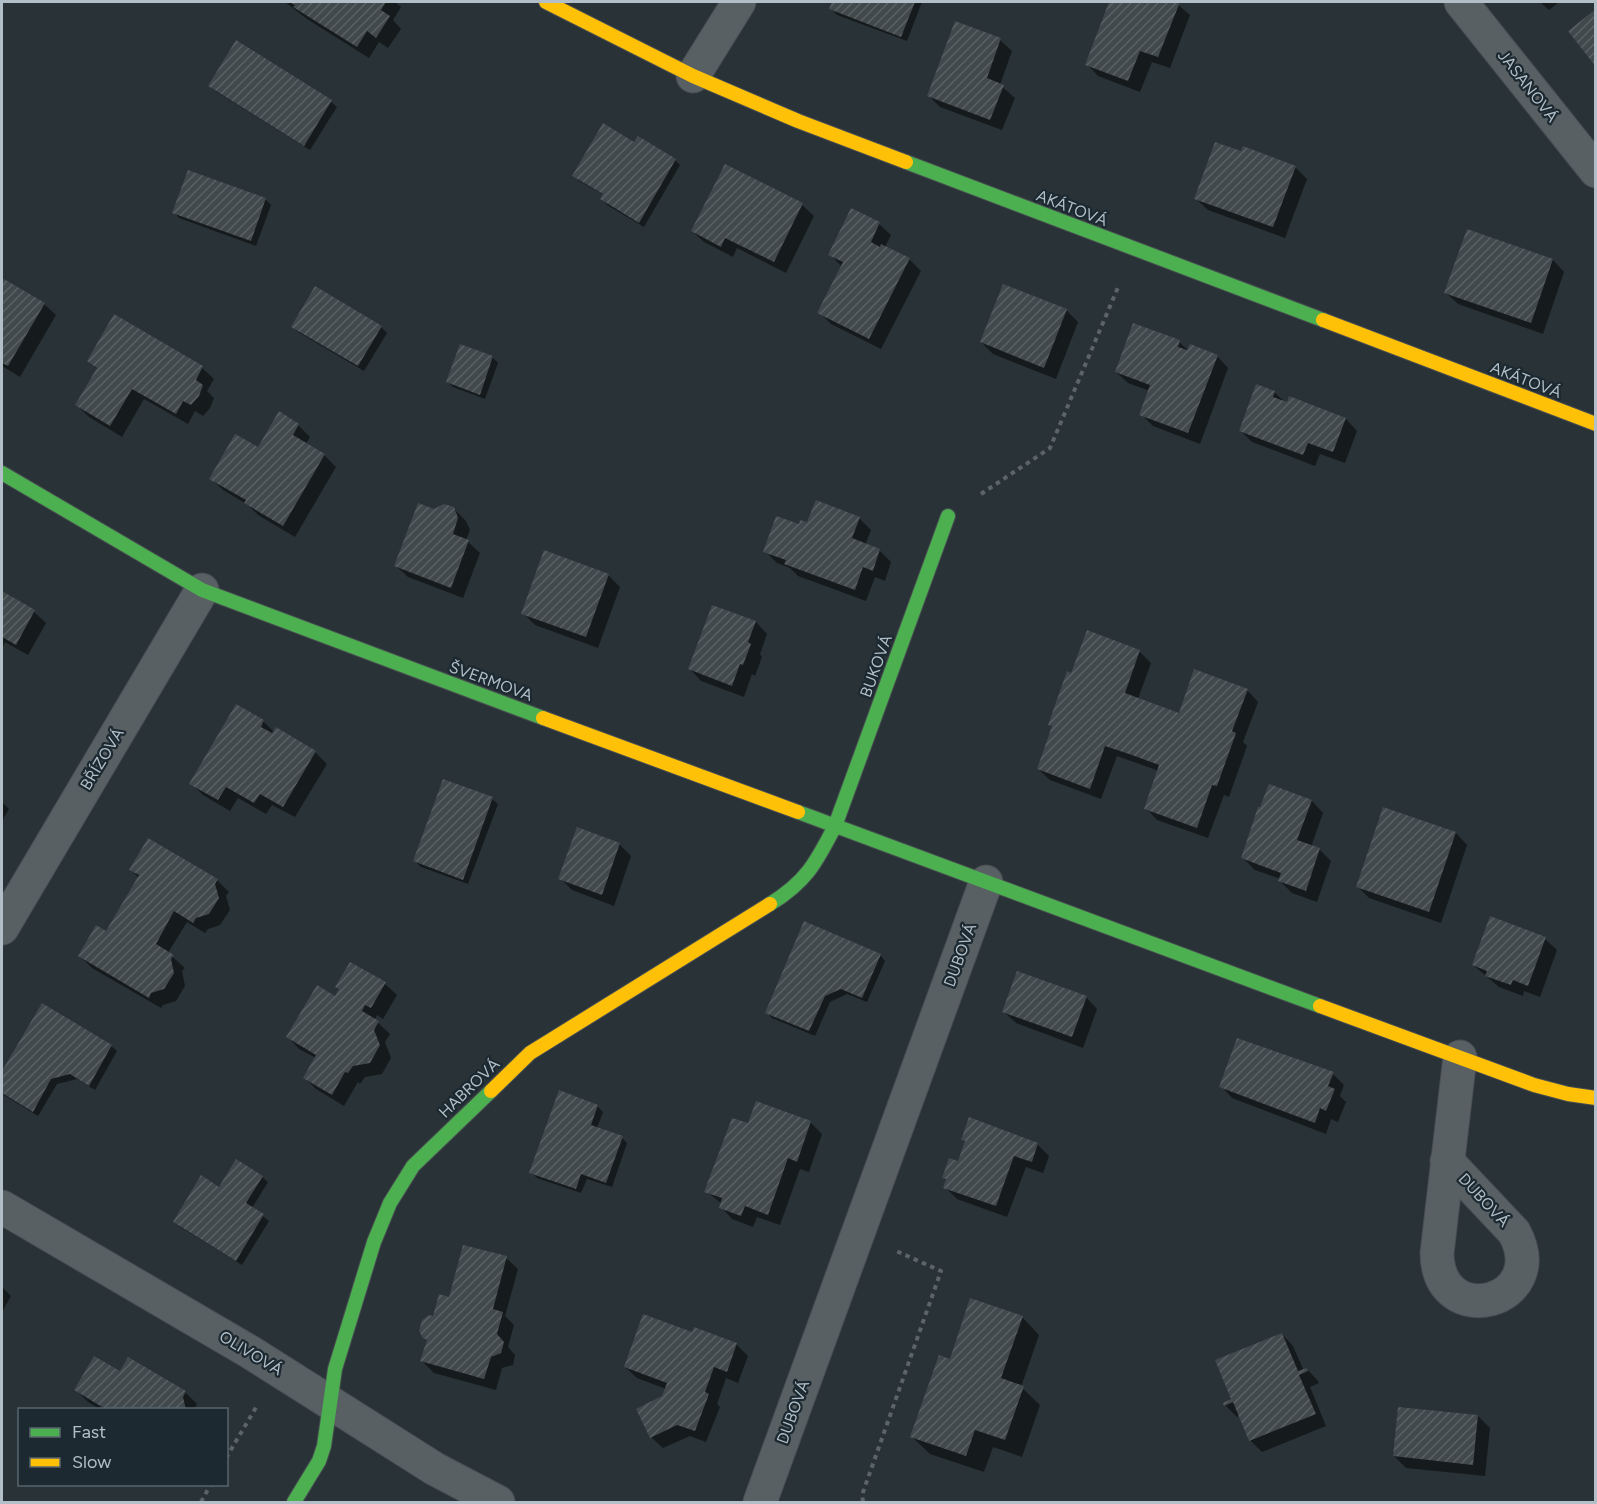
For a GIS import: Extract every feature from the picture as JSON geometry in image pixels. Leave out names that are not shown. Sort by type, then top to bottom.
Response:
[{"type":"street","name":"AKÁTOVÁ","points":[[546,2],[693,76],[798,121],[1594,420]]},
{"type":"street","points":[[693,76],[739,2]]},
{"type":"street","name":"JASANOVÁ","points":[[1461,2],[1596,171]]},
{"type":"street","name":"ŠVERMOVA","points":[[2,473],[202,590],[986,882]]},
{"type":"street","name":"BUKOVÁ","points":[[835,826],[948,516]]},
{"type":"street","name":"BŘÍZOVÁ","points":[[2,928],[202,590]]},
{"type":"street","name":"HABROVÁ","points":[[294,1503],[321,1454],[338,1360],[381,1219],[393,1193],[413,1166],[530,1053],[792,890],[807,876],[816,863],[835,826]]},
{"type":"street","points":[[986,882],[1550,1090],[1596,1098]]},
{"type":"street","name":"DUBOVÁ","points":[[760,1503],[986,882]]},
{"type":"street","name":"DUBOVÁ","points":[[1447,1161],[1460,1057]]},
{"type":"street","name":"OLIVOVÁ","points":[[2,1207],[278,1369],[435,1469],[498,1503]]},
{"type":"path","points":[[948,516],[1050,448],[1134,249]]},
{"type":"path","points":[[858,1234],[941,1271],[862,1495],[863,1503]]},
{"type":"path","points":[[228,1455],[278,1369]]},
{"type":"path","points":[[201,1503],[210,1486]]},
{"type":"building","points":[[289,2],[386,2],[381,10],[390,16],[376,38],[367,31],[357,47],[293,7],[295,5]]},
{"type":"building","points":[[832,2],[915,2],[901,37],[829,9]]},
{"type":"building","points":[[1109,2],[1180,2],[1158,57],[1140,51],[1128,81],[1085,65]]},
{"type":"building","points":[[1596,9],[1596,67],[1568,31]]},
{"type":"building","points":[[955,21],[1001,38],[987,78],[1004,85],[990,120],[927,96]]},
{"type":"building","points":[[236,40],[332,100],[304,146],[208,86]]},
{"type":"building","points":[[603,123],[634,142],[638,136],[676,159],[639,223],[600,199],[603,194],[572,176]]},
{"type":"building","points":[[1215,142],[1241,151],[1243,146],[1296,166],[1273,227],[1194,199]]},
{"type":"building","points":[[725,164],[803,203],[774,262],[725,238],[721,247],[691,231]]},
{"type":"building","points":[[188,170],[266,198],[251,241],[172,213]]},
{"type":"building","points":[[851,208],[880,222],[871,242],[880,247],[881,244],[910,258],[869,339],[817,313],[843,262],[828,255]]},
{"type":"building","points":[[1467,229],[1553,259],[1531,323],[1444,293]]},
{"type":"building","points":[[4,279],[45,303],[8,366],[2,363],[2,282]]},
{"type":"building","points":[[1003,284],[1067,309],[1044,368],[980,342]]},
{"type":"building","points":[[315,286],[382,326],[358,366],[291,327]]},
{"type":"building","points":[[114,314],[203,366],[196,380],[203,385],[199,396],[191,405],[183,401],[176,414],[132,389],[110,426],[75,405],[97,368],[87,361]]},
{"type":"building","points":[[1133,323],[1180,340],[1178,347],[1187,350],[1190,344],[1218,355],[1188,433],[1139,415],[1150,385],[1115,372]]},
{"type":"building","points":[[460,344],[493,356],[480,395],[446,382]]},
{"type":"building","points":[[1256,384],[1275,391],[1273,397],[1287,402],[1289,396],[1346,418],[1333,452],[1308,443],[1303,455],[1239,431]]},
{"type":"building","points":[[279,411],[299,424],[293,435],[325,454],[283,526],[244,503],[246,500],[209,479],[235,434],[258,447]]},
{"type":"building","points":[[816,500],[860,517],[852,538],[880,549],[873,571],[863,567],[855,590],[784,564],[786,560],[763,552],[776,516],[799,524],[800,520],[807,522]]},
{"type":"building","points":[[418,503],[434,509],[444,504],[454,507],[458,518],[453,534],[469,540],[451,588],[394,566]]},
{"type":"building","points":[[544,550],[609,574],[586,637],[521,614]]},
{"type":"building","points":[[2,591],[35,610],[16,645],[2,637]]},
{"type":"building","points":[[712,605],[756,621],[748,642],[751,644],[732,686],[688,669]]},
{"type":"building","points":[[1087,630],[1140,650],[1125,693],[1179,713],[1194,669],[1248,689],[1232,731],[1236,733],[1217,786],[1212,785],[1197,828],[1144,809],[1159,765],[1132,755],[1105,746],[1090,789],[1037,769],[1052,726],[1048,725],[1067,671],[1071,673]]},
{"type":"building","points":[[236,704],[264,720],[261,727],[272,733],[276,727],[316,751],[283,807],[260,794],[254,803],[226,787],[218,800],[189,784]]},
{"type":"building","points":[[443,779],[493,797],[463,880],[413,861]]},
{"type":"building","points":[[1269,784],[1312,800],[1297,840],[1320,848],[1306,891],[1278,881],[1281,873],[1241,858],[1258,807],[1260,807]]},
{"type":"building","points":[[1383,807],[1456,832],[1429,912],[1356,887]]},
{"type":"building","points":[[577,827],[620,843],[602,895],[558,879]]},
{"type":"building","points":[[148,838],[218,879],[215,884],[219,898],[209,914],[196,918],[193,923],[174,911],[156,944],[174,955],[171,959],[174,973],[164,989],[151,993],[149,998],[78,956],[96,925],[106,931],[139,875],[129,870]]},
{"type":"building","points":[[1490,916],[1546,937],[1528,986],[1513,980],[1511,985],[1485,976],[1487,971],[1472,965]]},
{"type":"building","points":[[804,921],[881,954],[862,998],[841,989],[825,996],[809,1031],[765,1013]]},
{"type":"building","points":[[350,962],[386,982],[371,1008],[365,1005],[362,1011],[379,1021],[374,1030],[380,1045],[370,1063],[353,1066],[348,1073],[345,1072],[332,1095],[303,1078],[316,1055],[286,1037],[317,985],[335,996],[339,989],[335,987]]},
{"type":"building","points":[[1017,971],[1087,996],[1072,1037],[1002,1012]]},
{"type":"building","points":[[42,1003],[112,1045],[89,1086],[70,1074],[51,1079],[33,1112],[2,1093],[2,1071]]},
{"type":"building","points":[[1237,1038],[1334,1072],[1328,1086],[1335,1089],[1326,1111],[1320,1108],[1315,1123],[1219,1087]]},
{"type":"building","points":[[559,1090],[598,1105],[591,1125],[623,1136],[606,1183],[581,1174],[576,1189],[529,1173]]},
{"type":"building","points":[[756,1101],[811,1121],[797,1162],[788,1158],[768,1215],[745,1206],[741,1216],[719,1208],[722,1198],[704,1192],[732,1118],[748,1123]]},
{"type":"building","points":[[969,1117],[1038,1143],[1032,1162],[1014,1156],[996,1206],[943,1188],[946,1179],[942,1178],[949,1158],[958,1161],[965,1141],[961,1140]]},
{"type":"building","points":[[236,1159],[263,1176],[246,1203],[264,1214],[236,1261],[173,1222],[201,1175],[219,1187]]},
{"type":"building","points":[[463,1245],[507,1256],[493,1309],[503,1312],[497,1334],[504,1342],[501,1353],[491,1357],[484,1379],[420,1361],[427,1340],[419,1331],[422,1320],[429,1315],[433,1316],[439,1294],[449,1297]]},
{"type":"building","points":[[970,1298],[1023,1316],[1001,1378],[1024,1386],[1005,1440],[975,1430],[966,1456],[910,1437],[939,1355],[950,1359]]},
{"type":"building","points":[[643,1314],[692,1332],[694,1327],[737,1343],[727,1372],[714,1367],[705,1392],[709,1394],[695,1431],[677,1425],[650,1438],[636,1409],[662,1396],[667,1383],[624,1367]]},
{"type":"building","points":[[1282,1333],[1298,1371],[1307,1368],[1308,1371],[1299,1375],[1316,1414],[1249,1441],[1233,1402],[1224,1406],[1223,1403],[1231,1399],[1215,1360]]},
{"type":"building","points":[[94,1356],[120,1371],[128,1357],[186,1391],[183,1397],[186,1408],[104,1408],[74,1390]]},
{"type":"building","points":[[1398,1407],[1478,1415],[1473,1465],[1393,1456]]},
{"type":"traffic: fast","points":[[906,162],[1323,320]]},
{"type":"traffic: fast","points":[[2,473],[202,590],[543,718]]},
{"type":"traffic: fast","points":[[770,904],[793,888],[809,871],[835,826],[948,516]]},
{"type":"traffic: fast","points":[[798,812],[1320,1006]]},
{"type":"traffic: fast","points":[[294,1502],[319,1461],[324,1446],[335,1369],[374,1242],[390,1203],[413,1166],[491,1091]]},
{"type":"traffic: slow","points":[[546,2],[693,76],[798,121],[906,162]]},
{"type":"traffic: slow","points":[[1323,320],[1596,424]]},
{"type":"traffic: slow","points":[[543,718],[798,812]]},
{"type":"traffic: slow","points":[[491,1091],[530,1053],[770,904]]},
{"type":"traffic: slow","points":[[1320,1006],[1534,1085],[1568,1094],[1596,1098]]}]
